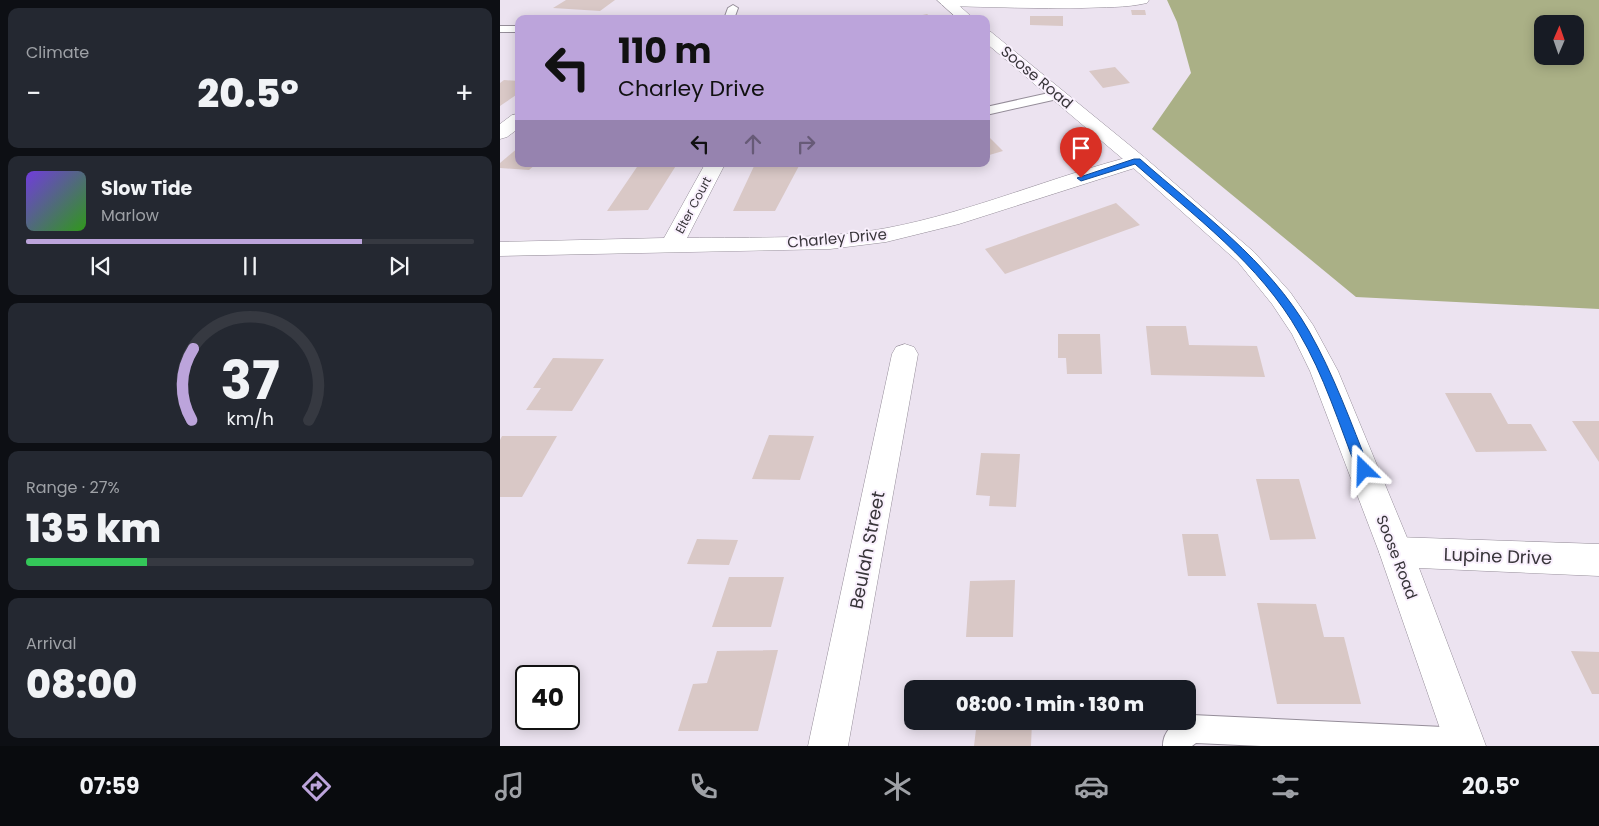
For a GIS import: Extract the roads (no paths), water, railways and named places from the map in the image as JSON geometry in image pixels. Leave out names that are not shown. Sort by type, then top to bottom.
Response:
[{"type":"street","points":[[946,1],[1052,4],[1112,3],[1142,0]]},
{"type":"street","points":[[946,1],[962,15]]},
{"type":"street","name":"Soose Road","points":[[990,38],[1137,161],[1246,257],[1281,298],[1304,331],[1324,371],[1396,552],[1465,744]]},
{"type":"street","points":[[500,133],[515,122]]},
{"type":"street","name":"Charley Drive","points":[[500,249],[830,242],[886,235],[951,219],[1137,161]]},
{"type":"street","name":"Elter Court","points":[[672,246],[713,167]]},
{"type":"street","points":[[500,227],[527,249]]},
{"type":"street","name":"Beulah Street","points":[[828,746],[905,354]]},
{"type":"street","name":"Lupine Drive","points":[[1396,552],[1599,560]]},
{"type":"lane","points":[[730,15],[733,8]]},
{"type":"lane","points":[[500,29],[515,29]]},
{"type":"lane","points":[[990,110],[1058,94]]},
{"type":"lane","points":[[1177,746],[1177,740],[1192,729],[1465,744]]}]
